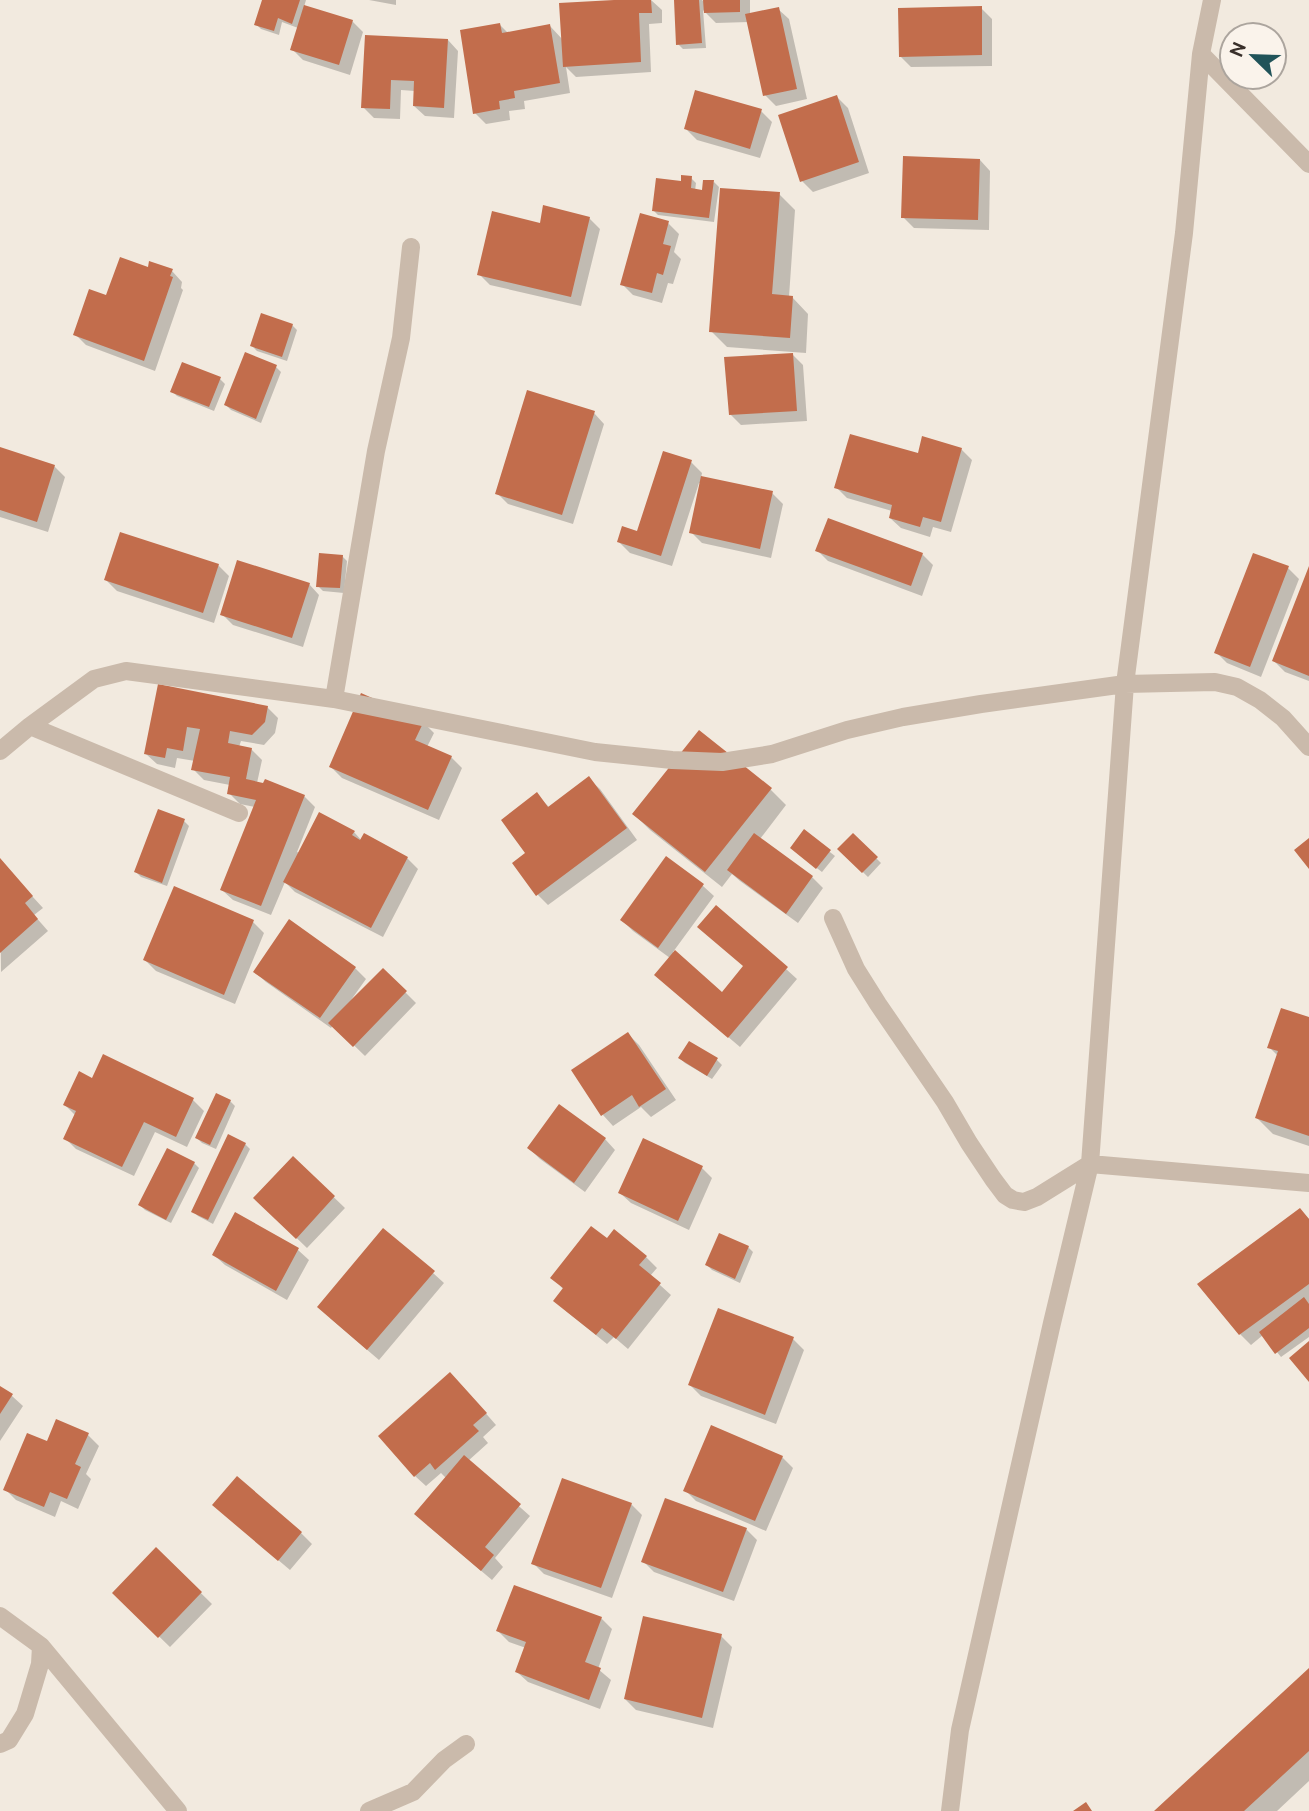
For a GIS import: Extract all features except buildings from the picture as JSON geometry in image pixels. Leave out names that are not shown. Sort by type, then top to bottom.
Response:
[{"type":"street","points":[[950,1811],[960,1730],[1090,1164],[1125,684],[1184,233],[1201,54],[1212,0]]},
{"type":"street","points":[[1201,54],[1309,164]]},
{"type":"street","points":[[334,699],[376,451],[401,338],[411,247]]},
{"type":"street","points":[[0,751],[94,679],[125,671],[334,699],[595,752],[722,762],[772,754],[847,730],[903,717],[981,704],[1125,684],[1215,682],[1237,687],[1260,700],[1283,718],[1309,747]]},
{"type":"street","points":[[30,726],[239,813]]},
{"type":"street","points":[[833,918],[863,981],[945,1102],[975,1153],[1005,1195],[1013,1200],[1024,1202],[1037,1197],[1090,1164],[1309,1183]]},
{"type":"street","points":[[0,1616],[41,1646],[178,1811]]},
{"type":"street","points":[[0,1744],[9,1740],[25,1714],[40,1664],[41,1646]]},
{"type":"street","points":[[369,1811],[413,1793],[444,1760],[466,1744]]}]
